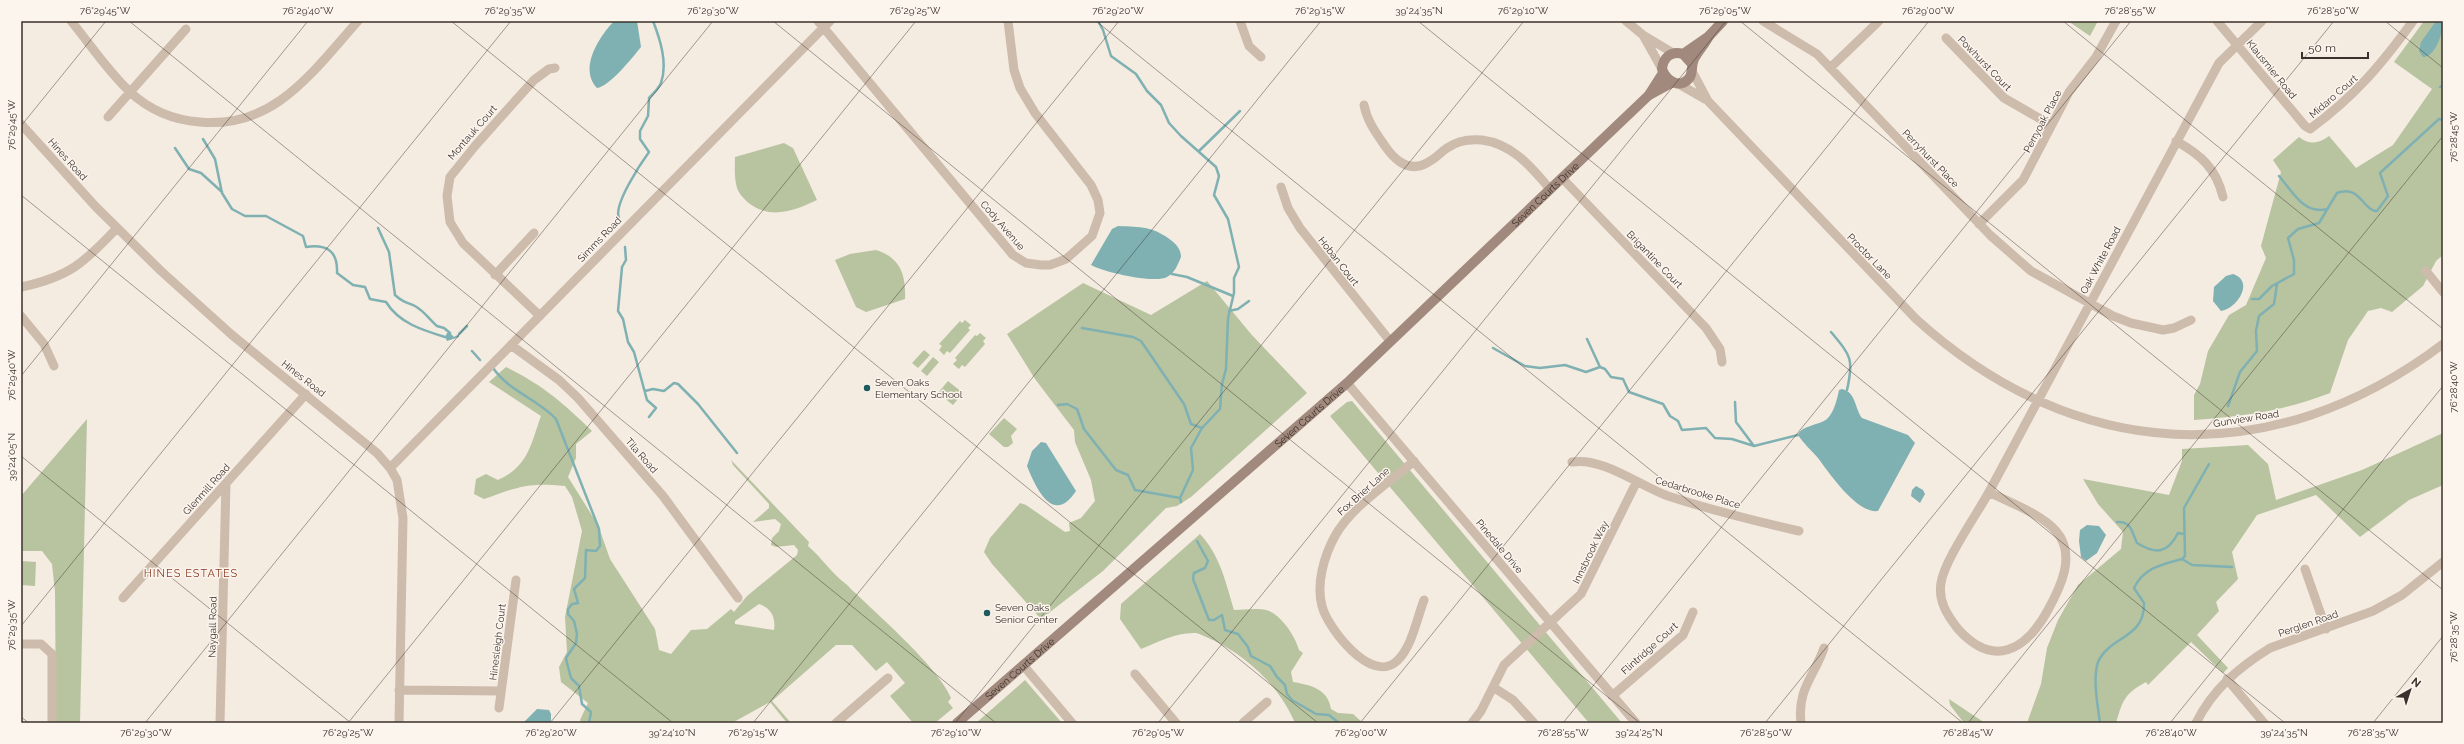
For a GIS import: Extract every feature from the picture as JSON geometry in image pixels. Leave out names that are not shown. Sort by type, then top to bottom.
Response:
[{"type":"street","points":[[71,21],[130,92],[160,113],[189,121],[219,123],[257,115],[291,93],[358,21]]},
{"type":"street","name":"Cody Avenue","points":[[824,23],[1013,255],[1033,265],[1050,265],[1066,259],[1092,236],[1099,221],[1099,206],[1091,185],[1035,113],[1020,88],[1014,70],[1008,21]]},
{"type":"street","points":[[1240,21],[1249,46],[1261,57]]},
{"type":"street","points":[[1626,21],[1643,35],[1678,53],[1692,68]]},
{"type":"street","points":[[1643,35],[1662,71],[1674,83],[1688,79],[1692,68],[1709,36],[1723,21]]},
{"type":"street","name":"Perryhurst Place","points":[[1763,21],[1809,47],[1979,224],[2007,252],[2031,271],[2113,316],[2149,328],[2163,330],[2174,328],[2191,320]]},
{"type":"street","points":[[1830,68],[1879,21]]},
{"type":"street","name":"Perryoak Place","points":[[1979,224],[2022,180],[2075,83],[2099,52],[2116,21]]},
{"type":"street","name":"Klausmier Road","points":[[2217,21],[2238,44],[2305,126],[2310,129]]},
{"type":"street","name":"Oak White Road","points":[[1989,492],[2034,515],[2056,531],[2065,553],[2066,565],[2058,592],[2036,631],[2017,647],[2005,650],[1983,648],[1964,635],[1948,616],[1940,595],[1945,570],[1989,492],[2219,63],[2262,21]]},
{"type":"street","name":"Midaro Court","points":[[2310,129],[2339,107],[2370,78],[2413,21]]},
{"type":"street","name":"Simms Road","points":[[390,468],[676,176],[684,172],[824,23]]},
{"type":"street","points":[[108,117],[186,29]]},
{"type":"street","points":[[1662,71],[1666,57],[1678,53],[1709,36]]},
{"type":"street","name":"Powhurst Court","points":[[1946,38],[2004,98],[2052,125]]},
{"type":"street","name":"Montauk Court","points":[[540,316],[495,275],[454,231],[447,212],[448,184],[457,166],[517,98],[543,73],[555,68]]},
{"type":"street","name":"Proctor Lane","points":[[1692,68],[1708,101],[1916,319],[1965,360],[2037,401]]},
{"type":"street","name":"Seven Courts Drive","points":[[957,723],[1347,383],[1649,95],[1662,71]]},
{"type":"street","name":"Seven Courts Drive","points":[[1649,95],[1674,83]]},
{"type":"street","name":"Proctor Lane","points":[[1674,83],[1708,101]]},
{"type":"street","points":[[1364,105],[1374,131],[1394,158],[1404,165],[1421,166],[1452,145],[1465,141],[1482,140],[1499,144],[1514,152],[1550,189]]},
{"type":"street","name":"Hines Road","points":[[21,124],[117,228],[204,310],[367,444],[390,468],[400,491],[403,518],[399,723]]},
{"type":"street","points":[[2176,141],[2200,156],[2210,166],[2220,185],[2223,197]]},
{"type":"street","name":"Brigantine Court","points":[[1562,178],[1706,328],[1720,349],[1722,362]]},
{"type":"street","name":"Hoban Court","points":[[1281,187],[1288,208],[1300,228],[1390,341]]},
{"type":"street","points":[[21,287],[49,280],[75,268],[117,228]]},
{"type":"street","points":[[495,275],[534,233]]},
{"type":"street","points":[[2426,271],[2443,292]]},
{"type":"street","points":[[21,316],[44,344],[54,366]]},
{"type":"street","name":"Gunview Road","points":[[2037,401],[2088,420],[2126,429],[2190,435],[2226,434],[2265,428],[2328,410],[2386,383],[2443,344]]},
{"type":"street","name":"Tila Road","points":[[511,345],[559,380],[578,398],[663,496],[738,598]]},
{"type":"street","name":"Pinedale Drive","points":[[1347,383],[1636,723]]},
{"type":"street","name":"Glenmill Road","points":[[123,598],[306,394]]},
{"type":"street","name":"Fox Brier Lane","points":[[1414,461],[1342,525],[1324,560],[1320,596],[1326,618],[1356,655],[1368,664],[1382,667],[1396,662],[1404,652],[1424,600]]},
{"type":"street","name":"Cedarbrooke Place","points":[[1572,462],[1590,461],[1636,483],[1702,507],[1799,531]]},
{"type":"street","name":"Innsbrook Way","points":[[1472,723],[1481,711],[1500,671],[1510,659],[1572,604],[1588,584],[1636,483]]},
{"type":"street","name":"Naygall Road","points":[[220,723],[226,484]]},
{"type":"street","name":"Perglen Road","points":[[2196,723],[2214,694],[2227,679],[2270,648],[2356,619],[2385,605],[2417,584],[2443,562]]},
{"type":"street","points":[[2305,569],[2326,629]]},
{"type":"street","name":"Hinesleigh Court","points":[[499,708],[516,580]]},
{"type":"street","name":"Flintridge Court","points":[[1612,696],[1683,635],[1693,612]]},
{"type":"street","points":[[21,644],[41,644],[52,654],[52,723]]},
{"type":"street","points":[[1801,723],[1800,711],[1803,692],[1824,648]]},
{"type":"street","points":[[1023,665],[1072,723]]},
{"type":"street","points":[[1136,674],[1176,723]]},
{"type":"street","points":[[836,723],[888,678]]},
{"type":"street","points":[[2227,679],[2264,723]]},
{"type":"street","points":[[1493,687],[1513,700],[1534,723]]},
{"type":"street","points":[[400,690],[501,691]]},
{"type":"street","points":[[1242,723],[1267,702]]},
{"type":"green space","points":[[2068,21],[2098,21],[2090,36]]},
{"type":"green space","points":[[2424,21],[2443,21],[2443,255],[2436,261],[2423,286],[2392,312],[2381,308],[2368,311],[2348,340],[2330,393],[2279,409],[2230,417],[2194,420],[2194,395],[2200,384],[2208,351],[2229,315],[2246,305],[2266,258],[2261,246],[2281,172],[2273,160],[2299,137],[2306,141],[2318,142],[2329,136],[2356,168],[2393,145],[2432,89],[2394,62]]},
{"type":"green space","points":[[784,143],[793,148],[817,200],[784,212],[767,212],[758,209],[746,201],[738,190],[735,176],[735,157]]},
{"type":"green space","points":[[876,250],[891,258],[900,268],[903,275],[905,299],[866,312],[856,307],[835,260],[850,254]]},
{"type":"green space","points":[[1207,281],[1251,334],[1307,393],[1191,497],[1177,506],[1166,508],[1103,571],[1041,619],[992,564],[984,552],[990,538],[1020,503],[1026,505],[1065,532],[1070,531],[1069,523],[1081,518],[1095,501],[1091,480],[1075,442],[1074,430],[1035,379],[1007,334],[1083,283],[1151,315]]},
{"type":"green space","points":[[965,320],[971,325],[968,328],[970,330],[950,353],[947,351],[944,355],[939,350],[942,346],[939,344],[960,321],[962,323]]},
{"type":"green space","points":[[980,333],[986,338],[983,341],[985,344],[965,367],[962,365],[959,369],[953,364],[957,360],[955,358],[975,335],[977,336]]},
{"type":"green space","points":[[924,350],[930,355],[918,368],[912,363]]},
{"type":"green space","points":[[933,357],[939,362],[927,376],[921,371]]},
{"type":"green space","points":[[506,367],[552,395],[592,431],[576,444],[576,458],[568,477],[598,525],[610,559],[655,629],[659,650],[671,654],[691,630],[707,629],[731,609],[734,612],[747,596],[797,555],[798,550],[794,545],[776,547],[771,545],[772,538],[779,531],[781,524],[775,519],[753,522],[769,508],[769,504],[733,465],[731,460],[809,542],[808,546],[836,576],[888,623],[933,670],[951,698],[948,702],[953,708],[935,723],[913,723],[890,696],[905,683],[887,662],[876,671],[852,645],[836,645],[772,701],[791,723],[787,723],[770,702],[732,723],[581,723],[580,720],[588,703],[561,682],[559,667],[567,652],[565,617],[582,531],[572,497],[565,486],[523,486],[484,499],[474,494],[476,479],[486,474],[498,480],[508,475],[516,468],[527,454],[541,416],[489,382]],"holes":[[[759,604],[772,614],[774,630],[735,624],[735,621]]]},
{"type":"green space","points":[[948,381],[963,393],[953,405],[938,393]]},
{"type":"green space","points":[[1352,401],[1622,723],[1589,723],[1330,416],[1347,402]]},
{"type":"green space","points":[[1004,418],[1017,429],[1011,436],[1013,443],[1008,447],[1004,447],[989,434]]},
{"type":"green space","points":[[87,419],[80,723],[56,723],[55,592],[52,564],[42,551],[21,551],[21,496]]},
{"type":"green space","points":[[2443,433],[2443,485],[2409,500],[2360,537],[2316,495],[2257,515],[2232,552],[2238,579],[2216,602],[2219,611],[2197,635],[2228,668],[2223,673],[2191,642],[2148,685],[2146,682],[2133,690],[2125,698],[2116,723],[2027,723],[2041,684],[2047,648],[2058,620],[2078,585],[2121,549],[2123,532],[2098,504],[2083,479],[2169,495],[2182,461],[2182,449],[2248,445],[2268,464],[2276,500],[2362,470]]},
{"type":"green space","points":[[1200,534],[1213,551],[1222,570],[1234,610],[1262,609],[1272,612],[1287,626],[1291,632],[1299,650],[1303,653],[1291,672],[1293,682],[1318,689],[1326,697],[1331,709],[1338,713],[1353,714],[1363,723],[1295,723],[1281,697],[1262,674],[1226,647],[1196,633],[1175,636],[1141,649],[1120,619],[1121,604]]},
{"type":"green space","points":[[21,561],[36,562],[35,586],[21,585]]},
{"type":"green space","points":[[1025,680],[1062,723],[976,723]]},
{"type":"green space","points":[[1949,699],[1985,723],[1964,723],[1950,705]]},
{"type":"water","points":[[614,21],[637,21],[641,47],[608,83],[597,88],[592,80],[590,62],[597,44],[608,27]]},
{"type":"water","points":[[2436,21],[2443,21],[2442,31],[2438,43],[2432,53],[2423,57],[2419,51],[2421,42]]},
{"type":"water","points":[[1118,226],[1140,227],[1153,230],[1159,232],[1176,244],[1181,257],[1174,271],[1167,277],[1152,279],[1117,274],[1091,265],[1112,229]]},
{"type":"water","points":[[2233,274],[2243,282],[2243,288],[2238,300],[2227,309],[2221,311],[2213,301],[2214,287],[2226,276]]},
{"type":"water","points":[[447,333],[450,333],[454,337],[459,334],[459,337],[447,341],[445,337]]},
{"type":"water","points":[[1842,389],[1847,391],[1853,397],[1862,418],[1908,435],[1915,443],[1878,511],[1870,510],[1853,500],[1837,483],[1798,435],[1802,430],[1827,419],[1836,402],[1839,390]]},
{"type":"water","points":[[1041,442],[1046,443],[1076,491],[1068,501],[1060,505],[1053,504],[1046,500],[1040,493],[1027,466],[1032,451]]},
{"type":"water","points":[[1916,486],[1923,490],[1925,494],[1920,503],[1911,496],[1912,490]]},
{"type":"water","points":[[2087,525],[2099,526],[2106,535],[2097,553],[2086,561],[2081,557],[2079,541],[2080,530]]},
{"type":"water","points":[[537,709],[549,710],[551,714],[551,723],[523,723]]},
{"type":"waterway","points":[[649,98],[661,83],[664,67],[662,51],[653,21]]},
{"type":"waterway","points":[[1098,21],[1103,30],[1111,56],[1136,74],[1147,91],[1161,105],[1169,123],[1181,136],[1216,167],[1219,176],[1214,195],[1228,219],[1239,267],[1234,278],[1234,293],[1228,318],[1226,369],[1222,384],[1220,409],[1202,428],[1191,448],[1193,470],[1180,498],[1181,502]]},
{"type":"waterway","points":[[619,218],[618,212],[624,194],[634,174],[649,152],[640,139],[640,131],[648,116],[649,99]]},
{"type":"waterway","points":[[1199,151],[1240,111]]},
{"type":"waterway","points":[[2252,299],[2259,299],[2272,286],[2294,274],[2294,260],[2288,238],[2298,229],[2319,223],[2337,193],[2345,191],[2351,192],[2372,210],[2377,211],[2388,196],[2380,173],[2439,119],[2443,120]]},
{"type":"waterway","points":[[203,139],[215,159],[222,193],[232,209],[245,216],[266,216],[303,236],[306,247],[320,247],[330,251],[336,259],[337,273],[353,285],[365,287],[370,299],[386,302],[397,315],[412,325],[445,337]]},
{"type":"waterway","points":[[175,148],[189,169],[201,173],[222,192]]},
{"type":"waterway","points":[[2279,176],[2294,195],[2305,205],[2312,209],[2327,209]]},
{"type":"waterway","points":[[378,228],[389,252],[395,295],[403,301],[418,308],[437,326],[444,328],[450,333]]},
{"type":"waterway","points":[[625,247],[626,260],[622,267],[618,311],[623,319],[628,342],[634,352],[647,400],[656,408],[649,417]]},
{"type":"waterway","points":[[1172,274],[1187,277],[1233,296]]},
{"type":"waterway","points":[[2228,406],[2240,372],[2257,351],[2256,331],[2259,316],[2274,304],[2277,284]]},
{"type":"waterway","points":[[1229,311],[1238,309],[1249,301]]},
{"type":"waterway","points":[[459,334],[467,326]]},
{"type":"waterway","points":[[1082,328],[1133,337],[1141,341],[1184,404],[1191,424],[1202,428]]},
{"type":"waterway","points":[[1831,332],[1843,347],[1849,358],[1850,371],[1847,390]]},
{"type":"waterway","points":[[1587,339],[1600,367],[1605,369],[1611,377],[1623,379],[1629,392],[1663,404],[1670,416],[1678,421],[1682,430],[1706,428],[1715,438],[1732,439],[1754,446],[1798,435]]},
{"type":"waterway","points":[[1493,348],[1525,366],[1540,368],[1565,365],[1586,372],[1600,367]]},
{"type":"waterway","points":[[472,351],[480,360]]},
{"type":"waterway","points":[[493,368],[507,383],[556,419],[599,529],[600,546],[596,551],[586,550],[585,578],[574,589],[578,603],[572,604],[568,609],[568,614],[574,621],[577,634],[576,643],[566,658],[571,678],[579,686],[582,704],[591,712],[589,723]]},
{"type":"waterway","points":[[645,391],[653,389],[664,391],[674,383],[678,384],[698,404],[737,453]]},
{"type":"waterway","points":[[1735,402],[1736,422],[1754,446]]},
{"type":"waterway","points":[[1058,405],[1067,404],[1077,409],[1084,429],[1116,470],[1128,475],[1135,490],[1180,498]]},
{"type":"waterway","points":[[2100,723],[2096,681],[2097,664],[2100,658],[2112,645],[2134,630],[2139,623],[2143,614],[2144,603],[2134,588],[2138,581],[2148,571],[2182,559],[2185,556],[2184,508],[2209,464]]},
{"type":"waterway","points":[[2117,522],[2126,523],[2131,528],[2137,543],[2150,549],[2161,550],[2166,548],[2170,545],[2178,533],[2184,534]]},
{"type":"waterway","points":[[1197,541],[1208,561],[1205,568],[1194,573],[1193,579],[1209,620],[1214,620],[1222,615],[1225,630],[1238,634],[1248,647],[1251,656],[1270,666],[1277,677],[1285,685],[1287,694],[1292,700],[1316,714],[1329,715],[1339,723]]},
{"type":"waterway","points":[[2182,559],[2192,565],[2232,567]]},
{"type":"place","name":"Seven Oaks Elementary School","points":[[867,388]]},
{"type":"place","name":"Seven Oaks Senior Center","points":[[987,613]]},
{"type":"district","name":"HINES ESTATES","points":[[191,573]]}]
